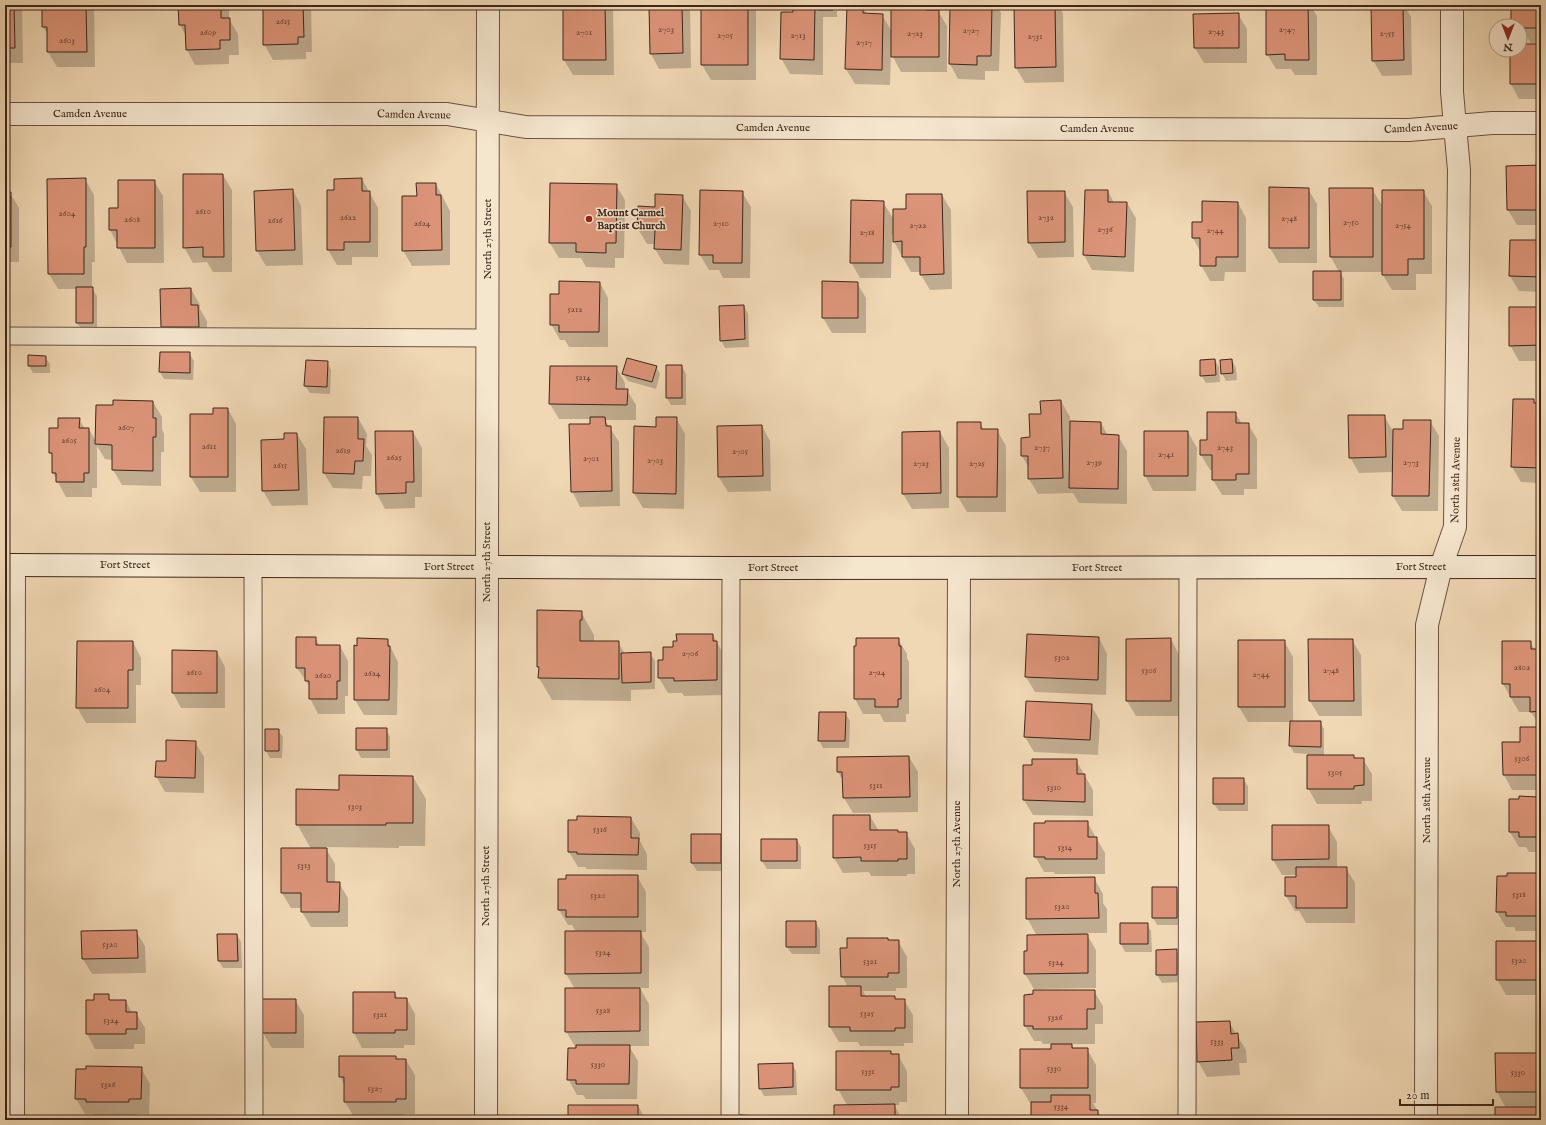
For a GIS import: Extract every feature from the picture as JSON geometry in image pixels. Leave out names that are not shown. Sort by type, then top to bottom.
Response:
[{"type":"street","name":"North 27th Street","points":[[486,1120],[488,5]]},
{"type":"street","name":"North 28th Avenue","points":[[1426,1120],[1427,625],[1441,567],[1455,527],[1459,170],[1452,92],[1452,5]]},
{"type":"street","name":"Camden Avenue","points":[[5,114],[447,114],[526,127],[1409,130],[1492,123],[1541,123]]},
{"type":"street","name":"Fort Street","points":[[10,564],[731,568],[1541,567]]},
{"type":"street","points":[[10,564],[13,1120]]},
{"type":"street","name":"North 27th Avenue","points":[[957,1120],[959,568]]},
{"type":"lane","points":[[5,336],[487,338]]},
{"type":"lane","points":[[253,566],[254,1120]]},
{"type":"lane","points":[[730,1120],[731,568]]},
{"type":"lane","points":[[1187,1120],[1188,568]]},
{"type":"building","points":[[5,5],[14,5],[15,48],[5,48]]},
{"type":"building","points":[[42,5],[86,5],[87,52],[47,52],[47,27],[42,27]]},
{"type":"building","points":[[178,5],[221,5],[221,18],[230,18],[230,40],[220,40],[220,49],[186,50],[185,25],[179,25]]},
{"type":"building","points":[[263,5],[303,5],[304,37],[298,37],[298,44],[263,45]]},
{"type":"building","points":[[563,5],[605,5],[606,60],[563,60]]},
{"type":"building","points":[[649,5],[682,5],[683,53],[650,54]]},
{"type":"building","points":[[701,5],[748,5],[748,65],[701,65]]},
{"type":"building","points":[[793,5],[815,5],[814,60],[780,59],[781,12],[793,12]]},
{"type":"building","points":[[819,5],[833,5],[833,10],[819,10]]},
{"type":"building","points":[[847,5],[863,5],[863,13],[883,14],[882,70],[845,69]]},
{"type":"building","points":[[891,5],[926,5],[926,10],[939,10],[939,57],[891,57]]},
{"type":"building","points":[[950,5],[992,5],[991,56],[977,56],[977,65],[949,64]]},
{"type":"building","points":[[1014,5],[1055,5],[1056,67],[1015,68]]},
{"type":"building","points":[[1266,5],[1308,5],[1309,60],[1285,60],[1285,54],[1266,55]]},
{"type":"building","points":[[1371,5],[1403,5],[1404,60],[1372,61]]},
{"type":"building","points":[[1511,5],[1541,5],[1541,28],[1528,28],[1528,18],[1511,18]]},
{"type":"building","points":[[1239,13],[1239,48],[1194,48],[1193,14]]},
{"type":"building","points":[[1528,44],[1541,44],[1541,84],[1510,84],[1510,58],[1528,58]]},
{"type":"building","points":[[1541,165],[1541,210],[1507,210],[1506,166]]},
{"type":"building","points":[[183,174],[223,174],[224,257],[203,257],[203,247],[183,248]]},
{"type":"building","points":[[86,178],[86,247],[84,247],[84,274],[48,274],[47,179]]},
{"type":"building","points":[[362,178],[362,191],[370,191],[370,242],[344,242],[344,250],[327,250],[327,190],[334,190],[334,179]]},
{"type":"building","points":[[118,180],[155,180],[155,248],[117,248],[117,230],[109,230],[109,208],[118,208]]},
{"type":"building","points":[[416,183],[436,183],[436,195],[441,195],[442,250],[402,251],[402,196],[417,196]]},
{"type":"building","points":[[550,183],[617,184],[616,243],[606,243],[606,253],[576,252],[576,243],[549,243]]},
{"type":"building","points":[[1269,187],[1309,188],[1309,248],[1269,248]]},
{"type":"building","points":[[1329,188],[1373,188],[1373,257],[1330,257]]},
{"type":"building","points":[[293,189],[295,250],[256,251],[254,191]]},
{"type":"building","points":[[700,190],[743,191],[742,263],[713,263],[713,255],[699,255]]},
{"type":"building","points":[[1085,190],[1108,190],[1108,202],[1127,202],[1125,257],[1083,255]]},
{"type":"building","points":[[1382,190],[1424,190],[1424,259],[1408,259],[1408,275],[1382,275]]},
{"type":"building","points":[[1027,191],[1065,191],[1065,242],[1028,243]]},
{"type":"building","points":[[5,192],[11,192],[11,247],[5,247]]},
{"type":"building","points":[[655,194],[683,195],[681,250],[654,249],[655,230],[637,229],[638,206],[655,207]]},
{"type":"building","points":[[906,194],[942,194],[944,274],[920,275],[920,257],[902,257],[902,241],[893,242],[893,209],[906,209]]},
{"type":"building","points":[[851,200],[884,201],[883,263],[850,263]]},
{"type":"building","points":[[1202,201],[1238,202],[1238,257],[1216,257],[1216,266],[1200,266],[1200,238],[1192,238],[1192,222],[1202,222]]},
{"type":"building","points":[[1510,240],[1541,240],[1541,277],[1509,276]]},
{"type":"building","points":[[1313,271],[1341,271],[1341,300],[1313,300]]},
{"type":"building","points":[[559,281],[600,282],[599,332],[559,332],[559,325],[550,325],[550,294],[559,294]]},
{"type":"building","points":[[822,281],[858,282],[858,318],[822,318]]},
{"type":"building","points":[[76,287],[93,287],[93,323],[76,323]]},
{"type":"building","points":[[191,288],[191,305],[198,305],[199,327],[161,327],[160,289]]},
{"type":"building","points":[[744,305],[745,339],[720,341],[719,306]]},
{"type":"building","points":[[1509,307],[1541,307],[1541,345],[1509,346]]},
{"type":"building","points":[[160,352],[190,352],[190,373],[159,372]]},
{"type":"building","points":[[28,355],[46,356],[46,366],[28,366]]},
{"type":"building","points":[[627,358],[657,366],[652,382],[622,374]]},
{"type":"building","points":[[1215,359],[1216,375],[1200,376],[1200,360]]},
{"type":"building","points":[[1232,359],[1233,373],[1221,374],[1220,360]]},
{"type":"building","points":[[306,360],[328,361],[327,387],[304,386]]},
{"type":"building","points":[[666,365],[682,365],[682,398],[666,398]]},
{"type":"building","points":[[550,366],[617,366],[616,389],[628,389],[627,405],[549,404]]},
{"type":"building","points":[[1513,399],[1534,399],[1534,403],[1541,403],[1541,468],[1511,467]]},
{"type":"building","points":[[113,400],[153,401],[153,418],[156,418],[156,437],[153,437],[153,471],[112,470],[112,445],[95,444],[96,405],[113,405]]},
{"type":"building","points":[[1061,400],[1063,478],[1028,479],[1028,456],[1021,456],[1021,438],[1030,437],[1029,414],[1041,414],[1040,401]]},
{"type":"building","points":[[213,408],[228,408],[228,477],[190,477],[190,414],[213,414]]},
{"type":"building","points":[[1207,412],[1236,412],[1236,423],[1249,423],[1249,474],[1236,474],[1236,480],[1212,480],[1212,455],[1200,455],[1200,440],[1207,440]]},
{"type":"building","points":[[1348,415],[1385,415],[1386,457],[1349,458]]},
{"type":"building","points":[[324,417],[358,417],[358,439],[364,439],[363,461],[355,461],[354,474],[323,473]]},
{"type":"building","points":[[590,417],[605,417],[606,426],[611,426],[612,491],[571,492],[569,424],[590,424]]},
{"type":"building","points":[[656,417],[677,417],[676,494],[633,493],[634,426],[656,427]]},
{"type":"building","points":[[58,418],[80,418],[79,428],[89,428],[89,473],[84,473],[84,482],[56,482],[56,473],[52,473],[52,453],[49,453],[49,428],[58,428]]},
{"type":"building","points":[[1403,420],[1431,420],[1429,496],[1392,496],[1393,429],[1403,429]]},
{"type":"building","points":[[1070,421],[1101,422],[1101,434],[1119,435],[1118,489],[1069,488]]},
{"type":"building","points":[[957,422],[981,422],[981,429],[998,429],[997,497],[957,497]]},
{"type":"building","points":[[762,425],[763,476],[718,477],[717,426]]},
{"type":"building","points":[[375,431],[413,431],[414,482],[406,482],[406,493],[376,494]]},
{"type":"building","points":[[940,431],[941,493],[902,494],[902,432]]},
{"type":"building","points":[[1144,431],[1188,431],[1188,476],[1144,476]]},
{"type":"building","points":[[284,433],[297,433],[299,490],[262,491],[261,440],[284,439]]},
{"type":"building","points":[[537,610],[582,611],[582,620],[580,620],[580,641],[619,641],[619,679],[538,678]]},
{"type":"building","points":[[676,634],[713,634],[713,641],[717,641],[717,680],[674,681],[674,678],[658,678],[658,660],[663,660],[663,647],[673,647],[673,641],[677,641]]},
{"type":"building","points":[[1027,634],[1099,637],[1098,680],[1025,677]]},
{"type":"building","points":[[296,637],[316,637],[316,645],[340,645],[340,681],[337,681],[337,699],[309,699],[309,681],[305,681],[305,668],[296,668]]},
{"type":"building","points":[[357,638],[388,639],[388,646],[390,646],[389,700],[354,700],[354,645],[357,646]]},
{"type":"building","points":[[856,638],[899,638],[899,646],[901,646],[901,699],[898,699],[898,707],[875,707],[875,699],[854,699],[854,646],[856,646]]},
{"type":"building","points":[[1171,638],[1171,701],[1126,701],[1126,639]]},
{"type":"building","points":[[1308,639],[1353,639],[1354,701],[1309,701]]},
{"type":"building","points":[[1238,640],[1285,640],[1285,707],[1238,707]]},
{"type":"building","points":[[77,641],[133,641],[133,670],[128,670],[128,708],[76,708]]},
{"type":"building","points":[[1502,641],[1531,641],[1531,649],[1541,649],[1541,711],[1530,712],[1530,697],[1510,697],[1510,684],[1502,684]]},
{"type":"building","points":[[172,650],[217,651],[217,693],[172,693]]},
{"type":"building","points":[[651,652],[651,682],[622,683],[621,653]]},
{"type":"building","points":[[1026,701],[1092,704],[1090,740],[1024,737]]},
{"type":"building","points":[[819,712],[846,712],[845,741],[818,741]]},
{"type":"building","points":[[1290,721],[1321,721],[1321,747],[1289,746]]},
{"type":"building","points":[[1520,727],[1541,727],[1541,775],[1503,775],[1502,742],[1520,742]]},
{"type":"building","points":[[356,728],[387,728],[387,750],[356,750]]},
{"type":"building","points":[[265,729],[279,729],[279,751],[265,751]]},
{"type":"building","points":[[166,740],[196,741],[195,778],[155,777],[156,761],[166,761]]},
{"type":"building","points":[[1307,755],[1354,755],[1354,758],[1364,758],[1364,785],[1354,786],[1354,789],[1307,789]]},
{"type":"building","points":[[909,756],[910,797],[843,798],[842,772],[837,772],[837,757]]},
{"type":"building","points":[[1032,759],[1077,759],[1077,774],[1085,774],[1085,802],[1023,800],[1023,765],[1032,765]]},
{"type":"building","points":[[339,775],[413,776],[413,823],[386,823],[386,825],[296,825],[296,789],[339,790]]},
{"type":"building","points":[[1213,778],[1244,778],[1244,804],[1213,804]]},
{"type":"building","points":[[1537,790],[1541,790],[1541,837],[1519,837],[1519,832],[1509,832],[1509,799],[1519,799],[1519,796],[1537,797]]},
{"type":"building","points":[[833,815],[870,815],[870,830],[898,830],[898,832],[907,832],[907,859],[898,859],[898,861],[861,861],[861,857],[833,858]]},
{"type":"building","points":[[577,816],[631,817],[631,838],[639,838],[638,855],[577,854],[577,852],[568,852],[568,820],[577,820]]},
{"type":"building","points":[[1045,821],[1088,821],[1088,837],[1097,837],[1097,859],[1045,859],[1045,857],[1034,857],[1034,823],[1045,823]]},
{"type":"building","points":[[1272,825],[1329,825],[1329,859],[1272,860]]},
{"type":"building","points":[[691,834],[721,834],[721,863],[691,863]]},
{"type":"building","points":[[761,839],[797,839],[797,861],[761,861]]},
{"type":"building","points":[[281,848],[327,848],[327,882],[340,882],[339,912],[301,912],[301,893],[281,893]]},
{"type":"building","points":[[1296,867],[1347,867],[1347,908],[1296,908],[1296,896],[1285,896],[1285,877],[1296,877]]},
{"type":"building","points":[[1507,873],[1541,873],[1541,916],[1506,916],[1506,912],[1496,912],[1497,876],[1507,876]]},
{"type":"building","points":[[566,875],[638,875],[638,917],[566,917],[566,910],[558,910],[558,879],[566,879]]},
{"type":"building","points":[[1095,877],[1095,893],[1098,893],[1099,918],[1026,919],[1026,878]]},
{"type":"building","points":[[1152,887],[1177,887],[1177,918],[1152,918]]},
{"type":"building","points":[[786,921],[816,921],[816,947],[786,947]]},
{"type":"building","points":[[1120,923],[1148,923],[1148,944],[1120,944]]},
{"type":"building","points":[[137,930],[138,958],[82,959],[81,931]]},
{"type":"building","points":[[565,931],[641,931],[641,973],[565,974]]},
{"type":"building","points":[[217,934],[237,934],[238,961],[218,961]]},
{"type":"building","points":[[1088,934],[1088,973],[1024,974],[1024,951],[1027,951],[1027,935]]},
{"type":"building","points":[[847,938],[888,938],[888,940],[899,940],[899,973],[888,973],[888,977],[841,977],[840,948],[847,948]]},
{"type":"building","points":[[1496,941],[1541,941],[1541,980],[1496,980]]},
{"type":"building","points":[[1177,949],[1177,975],[1156,975],[1156,950]]},
{"type":"building","points":[[829,986],[861,986],[861,996],[895,996],[895,999],[905,999],[905,1028],[895,1028],[895,1031],[850,1031],[850,1027],[829,1027]]},
{"type":"building","points":[[565,988],[640,988],[640,1031],[565,1032]]},
{"type":"building","points":[[1033,990],[1095,990],[1095,1009],[1087,1009],[1087,1029],[1033,1029],[1033,1026],[1024,1026],[1024,995],[1033,994]]},
{"type":"building","points":[[353,992],[395,992],[395,998],[407,998],[407,1030],[395,1030],[395,1033],[353,1033]]},
{"type":"building","points":[[94,994],[109,994],[109,1000],[126,1000],[126,1012],[137,1012],[137,1029],[126,1029],[126,1034],[86,1034],[86,1000],[94,1000]]},
{"type":"building","points":[[262,999],[296,999],[296,1033],[262,1033]]},
{"type":"building","points":[[1230,1021],[1231,1034],[1238,1033],[1239,1048],[1231,1048],[1232,1060],[1197,1062],[1196,1022]]},
{"type":"building","points":[[1051,1044],[1072,1044],[1072,1048],[1088,1048],[1088,1088],[1020,1088],[1020,1049],[1051,1049]]},
{"type":"building","points":[[576,1045],[630,1045],[629,1084],[576,1084],[576,1080],[567,1080],[568,1048],[576,1048]]},
{"type":"building","points":[[836,1051],[891,1051],[891,1054],[899,1054],[899,1087],[891,1087],[891,1090],[836,1090]]},
{"type":"building","points":[[1495,1053],[1541,1053],[1541,1092],[1496,1092]]},
{"type":"building","points":[[339,1056],[396,1056],[396,1059],[406,1059],[406,1099],[396,1099],[396,1102],[344,1102],[344,1077],[339,1077]]},
{"type":"building","points":[[793,1063],[793,1087],[759,1089],[758,1064]]},
{"type":"building","points":[[86,1066],[142,1067],[141,1099],[129,1099],[129,1102],[86,1102],[86,1099],[75,1099],[76,1069],[86,1069]]},
{"type":"building","points":[[1051,1095],[1090,1095],[1090,1110],[1098,1110],[1098,1120],[1031,1120],[1031,1102],[1051,1102]]},
{"type":"building","points":[[895,1104],[895,1120],[834,1120],[834,1105]]},
{"type":"building","points":[[568,1105],[638,1105],[638,1120],[568,1120]]},
{"type":"building","points":[[1495,1107],[1541,1107],[1541,1120],[1495,1120]]},
{"type":"building","points":[[740,1115],[761,1116],[761,1120],[740,1120]]},
{"type":"place","name":"Mount Carmel Baptist Church","points":[[589,219]]}]
